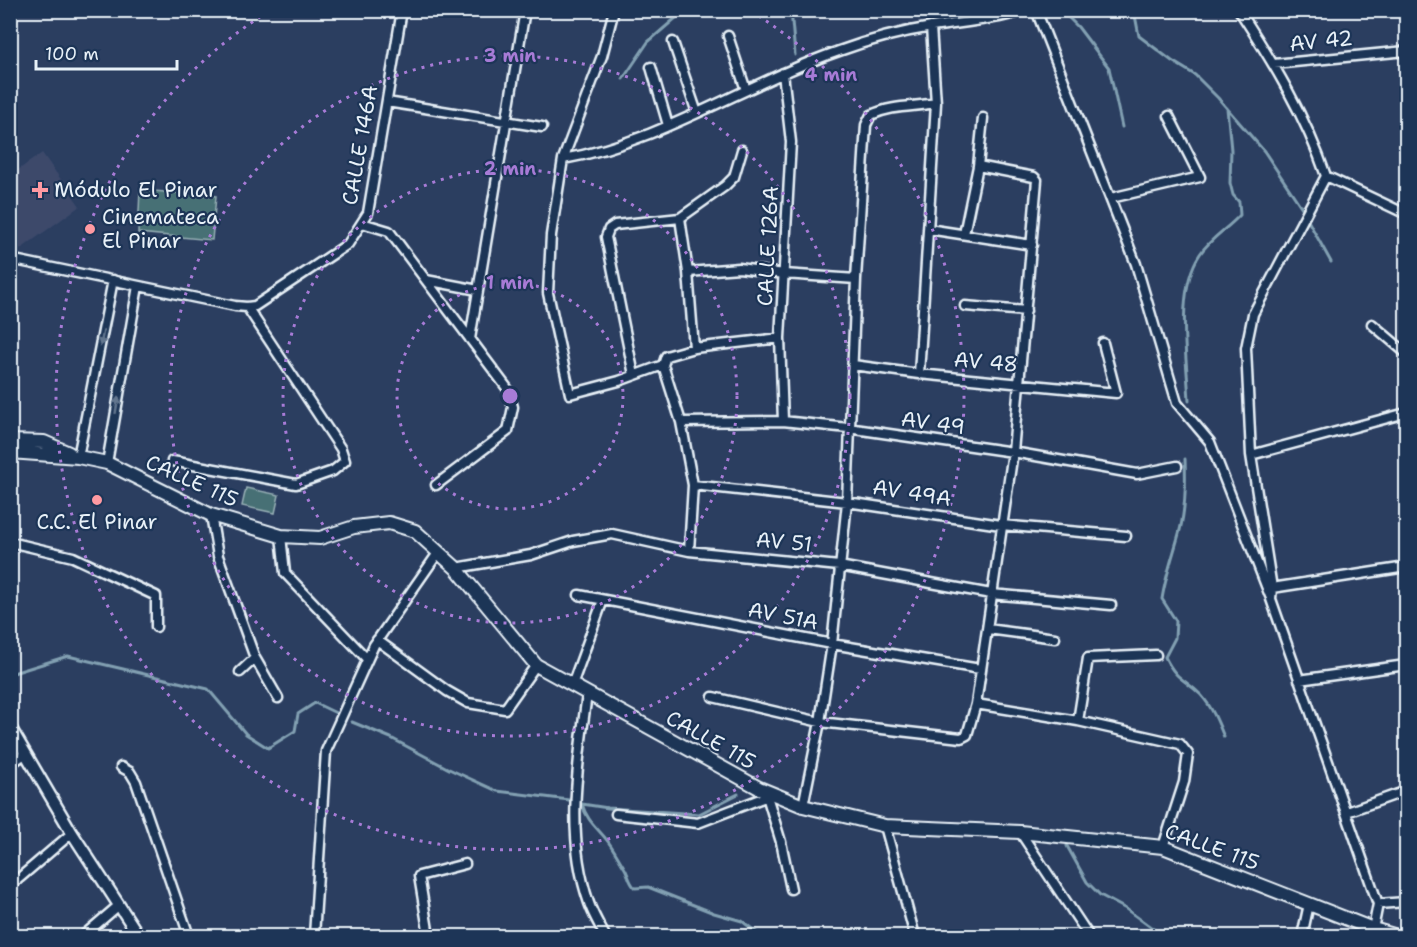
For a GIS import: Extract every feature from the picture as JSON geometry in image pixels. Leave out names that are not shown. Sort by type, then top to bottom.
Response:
[{"type":"main road","name":"CALLE 115","points":[[10,441],[44,442],[78,457]]},
{"type":"main road","name":"CALLE 115","points":[[10,452],[78,457],[107,463],[211,515],[281,536],[320,538],[354,527],[389,523],[415,531],[456,568],[536,665],[770,795],[803,806],[885,826],[1020,832],[1163,847],[1373,929],[1397,936]]},
{"type":"street","name":"CALLE 146A","points":[[247,307],[255,306],[348,244],[368,213],[402,10]]},
{"type":"street","points":[[470,339],[525,10]]},
{"type":"street","points":[[614,10],[602,56],[563,159],[551,236],[548,293],[570,394],[663,365]]},
{"type":"street","points":[[563,159],[597,153],[697,113],[783,73],[839,51],[884,37],[931,27],[1001,18],[1026,10]]},
{"type":"street","points":[[1036,10],[1136,264],[1177,403],[1210,442],[1271,599],[1378,904],[1373,929]]},
{"type":"street","points":[[1239,10],[1274,64],[1326,176],[1407,214]]},
{"type":"street","points":[[919,374],[936,103],[931,27]]},
{"type":"street","points":[[728,36],[746,90]]},
{"type":"street","points":[[673,42],[697,113]]},
{"type":"street","name":"AV 42","points":[[1274,64],[1407,51]]},
{"type":"street","points":[[651,67],[668,125]]},
{"type":"street","name":"CALLE 126A","points":[[783,73],[791,142],[780,338],[783,421]]},
{"type":"street","points":[[387,102],[542,126]]},
{"type":"street","points":[[803,806],[820,722],[832,644],[846,501],[848,428],[866,124],[871,115],[907,105],[936,103]]},
{"type":"street","points":[[1111,198],[1200,177],[1169,116]]},
{"type":"street","points":[[964,234],[978,166],[984,118]]},
{"type":"street","points":[[634,375],[606,237],[609,229],[615,225],[680,218],[734,177],[742,150]]},
{"type":"street","points":[[713,697],[820,722],[961,738],[967,735],[976,704],[1013,453],[1037,180],[1034,177],[978,166]]},
{"type":"street","points":[[1271,599],[1272,588],[1251,455],[1246,348],[1253,314],[1326,176]]},
{"type":"street","points":[[680,218],[688,272],[694,348]]},
{"type":"street","points":[[362,223],[389,231],[507,388],[513,407],[508,431],[436,485]]},
{"type":"street","points":[[928,229],[1032,244]]},
{"type":"street","points":[[10,259],[247,307],[340,449],[345,461],[333,471],[296,484],[172,461]]},
{"type":"street","points":[[688,272],[739,268],[856,279]]},
{"type":"street","points":[[78,457],[113,280]]},
{"type":"street","points":[[426,280],[478,290]]},
{"type":"street","points":[[107,463],[138,286]]},
{"type":"street","points":[[965,306],[1026,311]]},
{"type":"street","points":[[1372,324],[1407,353]]},
{"type":"street","points":[[689,551],[693,485],[681,422],[663,365],[666,356],[694,348],[780,338]]},
{"type":"street","name":"AV 48","points":[[853,364],[919,374],[1116,393],[1103,343]]},
{"type":"street","points":[[10,346],[10,354]]},
{"type":"street","points":[[1251,455],[1406,414]]},
{"type":"street","name":"AV 49","points":[[681,422],[783,421],[848,428],[1137,474],[1177,466]]},
{"type":"street","name":"AV 49A","points":[[693,485],[846,501],[1001,525],[1126,536]]},
{"type":"street","points":[[211,515],[218,555],[255,658],[278,698]]},
{"type":"street","name":"AV 51","points":[[456,568],[531,555],[573,541],[612,534],[689,551],[839,566],[991,594],[1111,605]]},
{"type":"street","points":[[281,536],[285,573],[367,659]]},
{"type":"street","points":[[10,542],[73,557],[156,596],[156,627]]},
{"type":"street","points":[[314,936],[325,758],[377,640],[438,553]]},
{"type":"street","points":[[1272,588],[1407,567]]},
{"type":"street","name":"AV 51A","points":[[579,595],[832,644],[980,669]]},
{"type":"street","points":[[572,685],[603,600]]},
{"type":"street","points":[[988,629],[1055,638]]},
{"type":"street","points":[[377,640],[447,691],[468,703],[504,709],[536,665]]},
{"type":"street","points":[[1078,721],[1088,658],[1156,655]]},
{"type":"street","points":[[240,672],[255,658]]},
{"type":"street","points":[[1299,680],[1407,665]]},
{"type":"street","points":[[587,694],[575,788],[576,845],[589,903],[605,936]]},
{"type":"street","points":[[976,704],[1078,721],[1180,744],[1188,754],[1184,782],[1163,847]]},
{"type":"street","points":[[10,728],[72,833],[139,936]]},
{"type":"street","points":[[10,764],[25,754]]},
{"type":"street","points":[[121,767],[130,772],[136,782],[189,936]]},
{"type":"street","points":[[1347,812],[1407,791]]},
{"type":"street","points":[[616,814],[698,823],[770,795],[790,889]]},
{"type":"street","points":[[885,826],[915,936]]},
{"type":"street","points":[[1020,832],[1089,936]]},
{"type":"street","points":[[10,886],[72,833]]},
{"type":"street","points":[[429,936],[419,876],[465,864]]},
{"type":"street","points":[[1378,904],[1407,902]]},
{"type":"street","points":[[1302,936],[1309,904]]},
{"type":"street","points":[[83,936],[118,906]]},
{"type":"shaded area","name":"Módulo El Pinar","points":[[42,153],[80,206],[14,254],[11,253],[11,175]]},
{"type":"green space","points":[[140,190],[216,196],[212,240],[138,233]]},
{"type":"green space","points":[[246,488],[279,495],[275,513],[242,506]]},
{"type":"waterway","points":[[623,79],[648,42],[685,10]]},
{"type":"waterway","points":[[791,10],[795,55]]},
{"type":"waterway","points":[[1061,10],[1078,27],[1109,68],[1122,127]]},
{"type":"waterway","points":[[1134,10],[1139,36],[1195,75],[1218,98],[1264,151],[1302,208]]},
{"type":"waterway","points":[[1189,401],[1184,325],[1187,287],[1192,269],[1200,254],[1240,215],[1239,202],[1233,195],[1230,183],[1231,150],[1227,108]]},
{"type":"waterway","points":[[1306,217],[1331,262]]},
{"type":"waterway","points":[[1185,459],[1183,513],[1162,599],[1176,621],[1175,638],[1165,657],[1177,675],[1205,700],[1224,737]]},
{"type":"waterway","points":[[10,674],[68,656],[208,689],[246,734],[268,748],[295,731],[298,714],[315,703],[338,714]]},
{"type":"waterway","points":[[352,722],[391,738],[497,791],[569,800]]},
{"type":"waterway","points":[[738,794],[699,814],[582,804],[589,819],[609,842],[635,888],[648,887],[714,913],[742,921],[761,936]]},
{"type":"waterway","points":[[1067,846],[1087,882],[1100,895],[1126,909],[1163,936]]},
{"type":"place","name":"Módulo El Pinar","points":[[40,190]]},
{"type":"place","name":"Cinemateca El Pinar","points":[[90,229]]},
{"type":"place","name":"C.C. El Pinar","points":[[97,500]]}]
